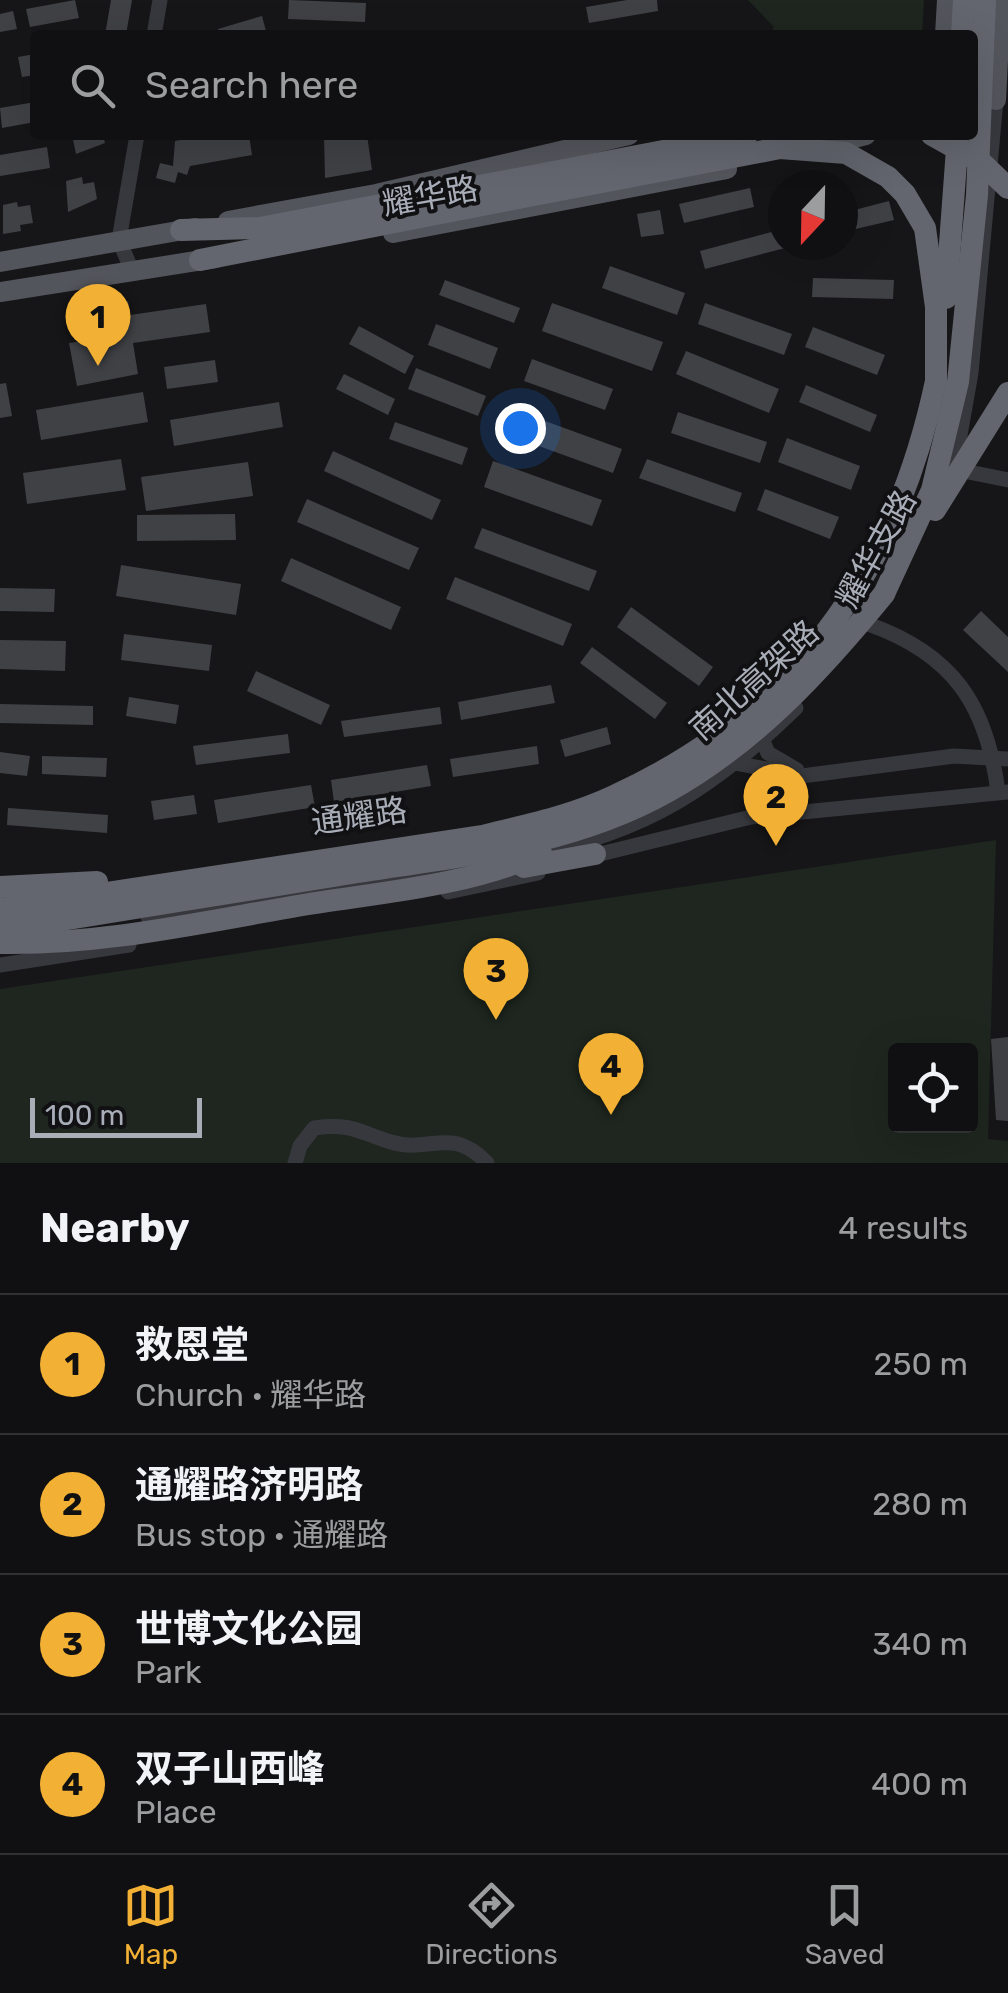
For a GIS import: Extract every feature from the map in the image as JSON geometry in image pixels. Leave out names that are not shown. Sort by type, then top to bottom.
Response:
[{"type":"highway","points":[[962,30],[964,0]]},
{"type":"highway","name":"南北高架路","points":[[0,930],[483,852],[566,835],[666,793],[750,737],[827,664],[884,594],[932,490],[949,437],[977,195],[985,0]]},
{"type":"highway","points":[[200,260],[727,140]]},
{"type":"highway","points":[[941,140],[982,162],[1008,188]]},
{"type":"highway","name":"南北高架路","points":[[0,909],[483,836],[560,817],[658,774],[734,725],[820,642],[872,569],[904,499],[936,381],[955,213],[955,140]]},
{"type":"highway","points":[[182,230],[260,228],[780,148],[846,153],[897,186],[925,228],[936,307],[936,381]]},
{"type":"highway","points":[[884,594],[1008,393]]},
{"type":"highway","points":[[501,871],[541,853]]},
{"type":"highway","points":[[0,942],[118,938],[595,854]]},
{"type":"highway","points":[[0,887],[106,882]]},
{"type":"main road","points":[[945,30],[947,0]]},
{"type":"main road","points":[[978,106],[1002,99],[1001,0]]},
{"type":"main road","name":"耀华路","points":[[0,262],[376,194],[608,140]]},
{"type":"main road","name":"耀华路","points":[[0,292],[472,220],[759,162],[846,140]]},
{"type":"street","points":[[155,30],[160,0]]},
{"type":"street","name":"耀华支路","points":[[541,853],[600,840],[660,816],[762,739],[822,680],[868,624],[900,571],[950,468],[973,355],[1002,99]]},
{"type":"street","points":[[132,271],[119,240],[136,140]]},
{"type":"street","name":"耀华支路","points":[[709,734],[808,644],[856,580],[886,521],[921,419],[942,284],[955,140]]},
{"type":"street","points":[[950,468],[1008,480]]},
{"type":"street","points":[[0,964],[507,882],[595,854],[750,817],[1003,792],[1001,759],[980,713],[945,669],[900,635],[868,624]]},
{"type":"street","name":"通耀路","points":[[0,897],[514,821],[612,788],[661,765],[709,734]]},
{"type":"street","points":[[762,739],[763,748],[782,765],[821,772]]},
{"type":"street","points":[[735,762],[780,774],[954,756],[1001,759]]},
{"type":"street","name":"通耀路","points":[[0,942],[541,853]]},
{"type":"street","points":[[294,1163],[300,1146],[314,1128],[335,1126],[364,1129],[394,1143],[442,1140],[464,1144],[488,1163]]},
{"type":"shaded area","points":[[748,0],[924,0],[922,30],[772,30],[774,27]]},
{"type":"shaded area","points":[[996,840],[988,1139],[1008,1141],[1008,1163],[0,1163],[0,989]]},
{"type":"building","points":[[75,0],[79,18],[30,27],[26,9]]},
{"type":"building","points":[[111,0],[132,0],[127,30],[106,30]]},
{"type":"building","points":[[289,0],[366,3],[365,22],[288,19]]},
{"type":"building","points":[[657,0],[658,11],[589,23],[586,7]]},
{"type":"building","points":[[13,11],[17,29],[0,32],[0,14]]},
{"type":"building","points":[[262,16],[266,30],[218,30]]},
{"type":"building","points":[[30,55],[30,76],[22,77],[18,57]]},
{"type":"building","points":[[30,103],[30,123],[2,128],[0,108]]},
{"type":"building","points":[[73,140],[104,140],[105,143],[76,154]]},
{"type":"building","points":[[250,140],[252,155],[190,166],[187,175],[178,172],[175,183],[156,178],[160,163],[173,166],[175,141]]},
{"type":"building","points":[[324,140],[368,140],[372,170],[325,178]]},
{"type":"building","points":[[47,147],[50,168],[0,176],[0,155]]},
{"type":"building","points":[[82,177],[83,184],[94,182],[97,199],[68,212],[66,181]]},
{"type":"building","points":[[750,188],[754,207],[684,223],[679,204]]},
{"type":"building","points":[[889,201],[894,220],[858,228],[858,209]]},
{"type":"building","points":[[17,202],[18,207],[30,205],[33,223],[20,225],[21,231],[3,234],[3,205]]},
{"type":"building","points":[[660,210],[664,234],[641,237],[637,214]]},
{"type":"building","points":[[768,233],[768,253],[705,269],[700,251]]},
{"type":"building","points":[[610,266],[685,293],[677,315],[602,288]]},
{"type":"building","points":[[813,278],[894,280],[893,299],[812,297]]},
{"type":"building","points":[[445,280],[520,308],[514,323],[439,295]]},
{"type":"building","points":[[128,301],[130,315],[206,304],[210,332],[133,343],[138,374],[77,386],[69,343],[97,339],[93,304]]},
{"type":"building","points":[[552,303],[663,342],[652,371],[542,331]]},
{"type":"building","points":[[705,303],[792,334],[784,355],[698,324]]},
{"type":"building","points":[[436,324],[498,348],[490,369],[428,345]]},
{"type":"building","points":[[359,326],[414,356],[405,374],[349,344]]},
{"type":"building","points":[[813,327],[885,355],[877,375],[805,347]]},
{"type":"building","points":[[686,351],[779,389],[769,413],[676,374]]},
{"type":"building","points":[[532,359],[613,389],[605,410],[524,381]]},
{"type":"building","points":[[215,360],[218,382],[167,389],[164,367]]},
{"type":"building","points":[[416,368],[486,396],[478,416],[408,389]]},
{"type":"building","points":[[344,374],[395,399],[388,415],[336,389]]},
{"type":"building","points":[[6,383],[12,416],[0,418],[0,384]]},
{"type":"building","points":[[806,385],[877,415],[870,432],[799,402]]},
{"type":"building","points":[[143,392],[148,422],[41,440],[36,410]]},
{"type":"building","points":[[279,402],[283,427],[174,446],[170,420]]},
{"type":"building","points":[[512,409],[622,449],[613,473],[503,433]]},
{"type":"building","points":[[678,412],[767,442],[760,463],[671,433]]},
{"type":"building","points":[[395,422],[468,448],[462,465],[389,439]]},
{"type":"building","points":[[787,438],[860,466],[851,490],[778,462]]},
{"type":"building","points":[[333,451],[441,500],[432,520],[324,471]]},
{"type":"building","points":[[121,459],[126,490],[27,504],[23,473]]},
{"type":"building","points":[[647,459],[742,493],[735,512],[639,478]]},
{"type":"building","points":[[493,461],[602,500],[592,526],[484,487]]},
{"type":"building","points":[[248,462],[253,496],[146,511],[141,477]]},
{"type":"building","points":[[765,489],[839,517],[830,539],[757,510]]},
{"type":"building","points":[[307,499],[419,548],[409,570],[297,522]]},
{"type":"building","points":[[235,514],[236,540],[137,541],[137,515]]},
{"type":"building","points":[[482,528],[597,571],[589,591],[474,548]]},
{"type":"building","points":[[291,558],[401,607],[391,630],[281,581]]},
{"type":"building","points":[[121,565],[241,584],[236,615],[116,596]]},
{"type":"building","points":[[455,577],[572,624],[563,646],[446,599]]},
{"type":"building","points":[[0,588],[55,589],[54,612],[0,611]]},
{"type":"building","points":[[631,607],[713,667],[699,686],[617,627]]},
{"type":"building","points":[[981,611],[1008,637],[1008,672],[963,630]]},
{"type":"building","points":[[124,634],[212,645],[209,671],[121,660]]},
{"type":"building","points":[[0,640],[66,641],[65,671],[0,669]]},
{"type":"building","points":[[592,647],[667,703],[655,719],[580,663]]},
{"type":"building","points":[[256,671],[330,705],[321,725],[247,691]]},
{"type":"building","points":[[551,685],[555,703],[461,720],[458,702]]},
{"type":"building","points":[[129,697],[179,705],[176,724],[126,716]]},
{"type":"building","points":[[0,704],[93,706],[93,725],[0,723]]},
{"type":"building","points":[[440,707],[442,724],[344,737],[341,721]]},
{"type":"building","points":[[607,727],[611,744],[565,757],[560,740]]},
{"type":"building","points":[[288,734],[290,753],[196,765],[193,746]]},
{"type":"building","points":[[537,746],[539,764],[453,777],[450,759]]},
{"type":"building","points":[[0,752],[30,756],[27,776],[0,773]]},
{"type":"building","points":[[42,756],[107,758],[106,777],[42,774]]},
{"type":"building","points":[[427,765],[431,786],[334,802],[331,780]]},
{"type":"building","points":[[311,785],[315,807],[218,823],[214,800]]},
{"type":"building","points":[[194,795],[197,814],[154,820],[151,801]]},
{"type":"building","points":[[8,808],[108,815],[107,833],[7,825]]},
{"type":"building","points":[[1008,1037],[1008,1121],[996,1120],[991,1039]]},
{"type":"place","name":"救恩堂","points":[[98,366]]},
{"type":"place","name":"通耀路济明路","points":[[776,846]]},
{"type":"place","name":"世博文化公园","points":[[496,1020]]},
{"type":"place","name":"双子山西峰","points":[[611,1115]]}]
